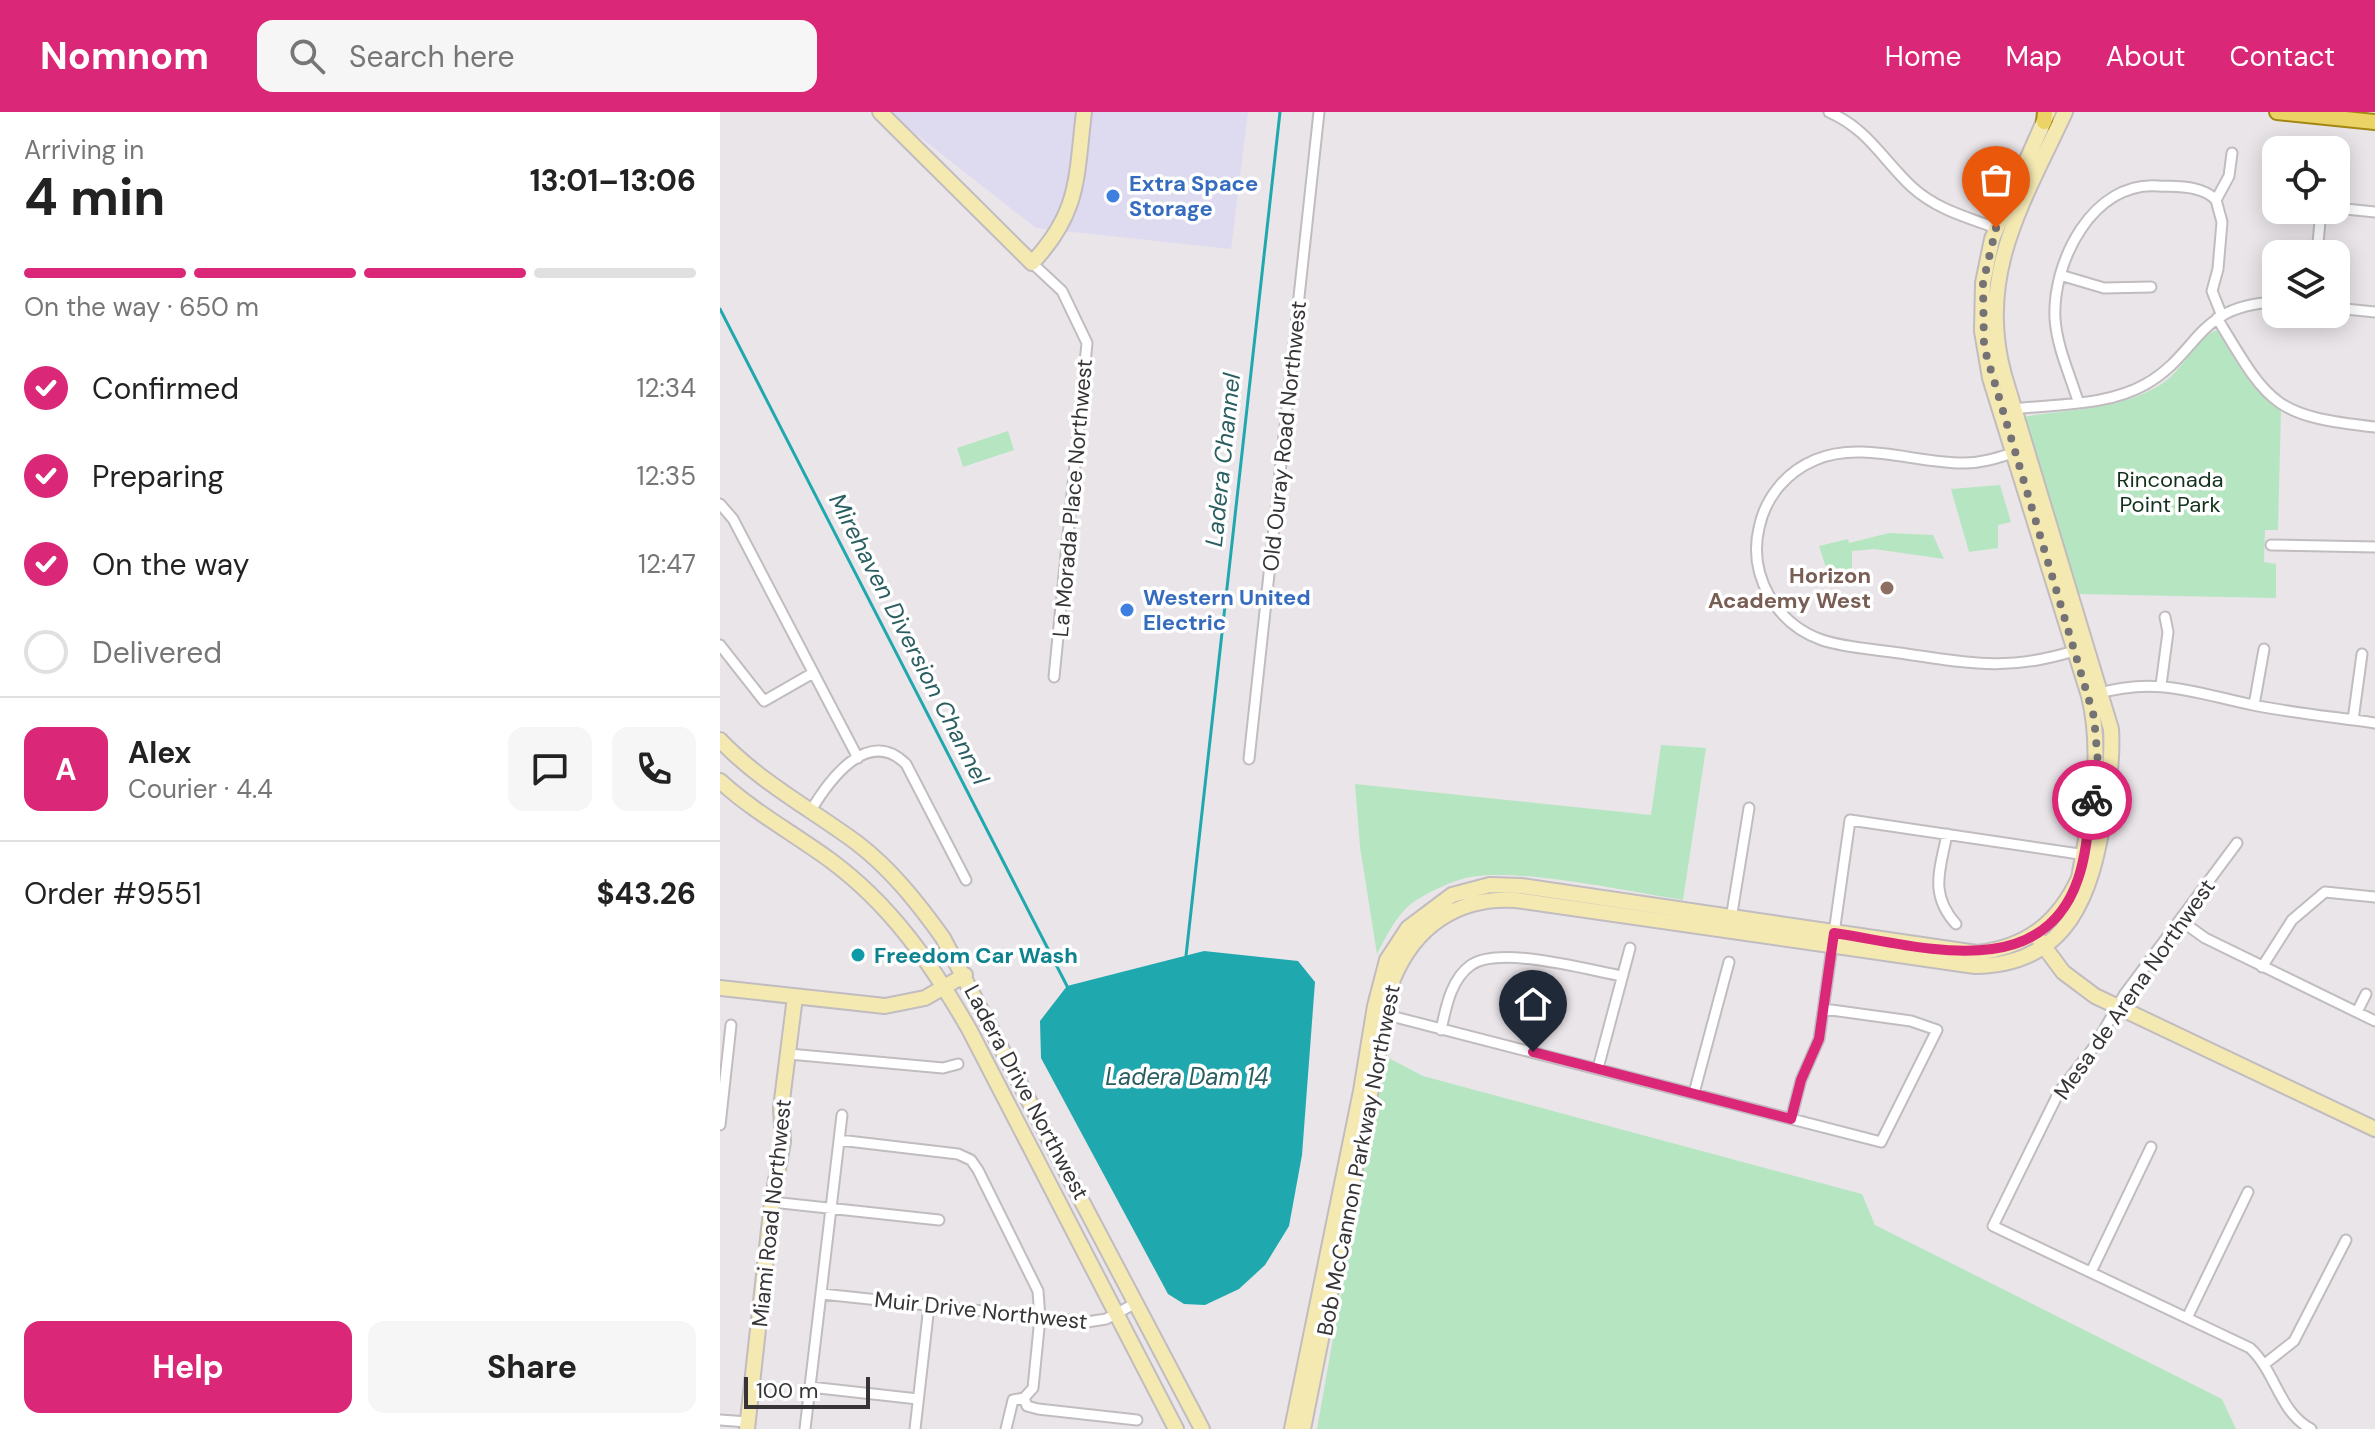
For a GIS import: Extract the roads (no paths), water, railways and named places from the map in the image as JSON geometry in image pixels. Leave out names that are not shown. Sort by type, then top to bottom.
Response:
[{"type":"main road","points":[[2277,112],[2375,122]]},
{"type":"street","name":"La Morada Place Northwest","points":[[880,112],[1062,291],[1087,343],[1054,677]]},
{"type":"street","points":[[1032,263],[1057,234],[1070,210],[1084,112]]},
{"type":"street","name":"Old Ouray Road Northwest","points":[[1249,759],[1319,112]]},
{"type":"street","points":[[1829,112],[1868,136],[1910,185],[1930,201],[2003,230]]},
{"type":"street","name":"Bob McCannon Parkway Northwest","points":[[1292,1429],[1359,1106],[1381,978],[1397,943],[1408,928],[1452,895],[1490,885],[1521,886],[1833,940],[1977,953],[2040,940],[2063,908],[2090,855],[2098,763],[2095,694],[2007,411],[1986,363],[1981,315],[1985,268],[2065,112]]},
{"type":"street","name":"Bob McCannon Parkway Northwest","points":[[2003,230],[2046,115]]},
{"type":"street","points":[[2216,200],[2229,176],[2232,153]]},
{"type":"street","points":[[2078,401],[2056,329],[2055,298],[2060,275],[2098,207],[2119,192],[2141,185],[2158,186],[2202,191],[2216,200],[2222,222],[2218,269],[2212,291],[2219,317],[2255,380],[2284,406],[2317,421],[2375,427]]},
{"type":"street","points":[[2350,209],[2375,212]]},
{"type":"street","points":[[2060,275],[2104,288],[2151,287]]},
{"type":"street","points":[[2007,411],[2118,396],[2147,383],[2219,317],[2246,306],[2262,304]]},
{"type":"street","points":[[2350,309],[2375,312]]},
{"type":"street","points":[[2020,451],[1962,464],[1858,453],[1825,456],[1796,471],[1780,485],[1763,513],[1757,535],[1758,567],[1769,597],[1790,622],[1818,638],[1992,666],[2034,662],[2080,648]]},
{"type":"street","points":[[721,504],[858,758]]},
{"type":"street","points":[[2271,545],[2375,547]]},
{"type":"street","points":[[2161,685],[2168,632],[2165,617]]},
{"type":"street","points":[[720,645],[764,701],[813,673]]},
{"type":"street","points":[[2254,705],[2264,649]]},
{"type":"street","points":[[2353,720],[2362,654]]},
{"type":"street","points":[[2095,694],[2161,685],[2188,688],[2254,705],[2375,723]]},
{"type":"street","name":"Ladera Drive Northwest","points":[[720,740],[744,764],[859,845],[892,875],[928,917],[965,975],[1202,1429]]},
{"type":"street","points":[[810,812],[829,781],[858,758],[884,749],[906,764],[966,880]]},
{"type":"street","name":"Ladera Drive Northwest","points":[[720,781],[868,891],[916,944],[944,987],[1176,1429]]},
{"type":"street","points":[[1730,924],[1749,808]]},
{"type":"street","points":[[1791,1119],[1801,1080],[1819,1039],[1850,820],[2090,855]]},
{"type":"street","points":[[1947,834],[1938,888],[1942,909],[1956,924]]},
{"type":"street","name":"Mesa de Arena Northwest","points":[[2091,1272],[1993,1226],[2059,1092],[2094,1047],[2116,1008],[2237,843]]},
{"type":"street","points":[[2262,967],[2292,920],[2325,892],[2375,897]]},
{"type":"street","name":"Bob McCannon Parkway Northwest","points":[[1303,1429],[1393,979],[1416,938],[1443,915],[1478,901],[1516,900],[1730,924]]},
{"type":"street","points":[[2180,920],[2205,938],[2375,1021]]},
{"type":"street","points":[[2040,940],[2073,980],[2116,1008],[2375,1129]]},
{"type":"street","points":[[1598,1068],[1630,948]]},
{"type":"street","points":[[1441,1030],[1456,981],[1472,964],[1496,956],[1622,976]]},
{"type":"street","points":[[1694,1093],[1729,962]]},
{"type":"street","points":[[720,988],[895,1005],[925,998],[965,975]]},
{"type":"street","points":[[2357,1012],[2366,994]]},
{"type":"street","name":"Miami Road Northwest","points":[[748,1426],[772,1202],[783,1142],[781,1108],[795,997]]},
{"type":"street","points":[[1387,1015],[1881,1142],[1937,1030],[1911,1021],[1824,1009]]},
{"type":"street","points":[[720,1125],[731,1025]]},
{"type":"street","points":[[789,1054],[943,1068],[958,1064]]},
{"type":"street","points":[[805,1429],[842,1115]]},
{"type":"street","points":[[839,1140],[949,1152],[971,1160],[1034,1280],[1041,1302],[1033,1388],[1024,1398],[1013,1400],[1006,1429]]},
{"type":"street","points":[[2151,1147],[2091,1272],[2250,1348],[2266,1363],[2286,1406],[2297,1420],[2311,1429]]},
{"type":"street","points":[[2187,1318],[2248,1192]]},
{"type":"street","points":[[772,1202],[939,1220]]},
{"type":"street","points":[[2266,1363],[2294,1341],[2346,1240]]},
{"type":"street","name":"Muir Drive Northwest","points":[[822,1294],[1087,1322],[1116,1314],[1136,1303]]},
{"type":"street","points":[[915,1429],[929,1306]]},
{"type":"street","points":[[810,1387],[918,1399]]},
{"type":"street","points":[[1024,1398],[1027,1406],[1038,1409],[1137,1420]]},
{"type":"street","points":[[720,1420],[748,1426]]},
{"type":"water","name":"Ladera Dam 14","points":[[1204,951],[1298,961],[1315,982],[1302,1155],[1289,1226],[1265,1265],[1239,1289],[1205,1305],[1184,1304],[1168,1294],[1041,1058],[1040,1021],[1067,986]]},
{"type":"waterway","name":"Ladera Channel","points":[[1186,956],[1280,112]]},
{"type":"waterway","name":"Mirehaven Diversion Channel","points":[[720,309],[1067,986]]},
{"type":"place","name":"Extra Space Storage","points":[[1113,196]]},
{"type":"place","name":"Horizon Academy West","points":[[1887,588]]},
{"type":"place","name":"Western United Electric","points":[[1127,610]]},
{"type":"place","name":"Freedom Car Wash","points":[[858,955]]},
{"type":"park label","name":"Rinconada Point Park","points":[[2170,492]]}]
